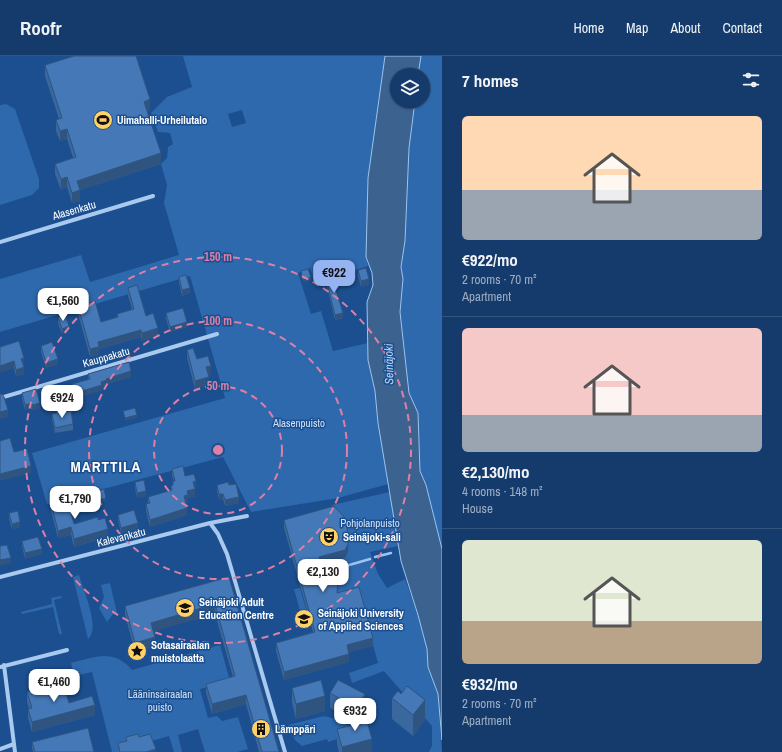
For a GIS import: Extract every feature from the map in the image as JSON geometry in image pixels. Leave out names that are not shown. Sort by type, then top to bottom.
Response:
[{"type":"street","name":"Alasenkatu","points":[[0,242],[154,196]]},
{"type":"street","name":"Kauppakatu","points":[[0,398],[217,334]]},
{"type":"street","name":"Kalevankatu","points":[[0,577],[210,523],[247,516]]},
{"type":"street","points":[[210,523],[218,534],[227,554],[285,752]]},
{"type":"street","points":[[15,752],[2,666],[67,650]]},
{"type":"street","points":[[0,749],[14,744]]},
{"type":"green space","name":"Alasenpuisto","points":[[183,56],[385,56],[368,178],[366,257],[368,266],[315,282],[310,268],[298,273],[311,314],[321,311],[333,351],[368,343],[368,360],[375,391],[388,484],[338,498],[251,512],[223,457],[47,504],[32,453],[225,398],[190,276],[0,332],[0,279],[81,255],[90,282],[179,255],[164,203],[167,185],[161,164],[167,158],[168,147],[173,144],[170,133],[158,132],[151,113],[167,97],[192,87]],"holes":[[[242,110],[246,123],[232,127],[228,114]]]},
{"type":"green space","points":[[421,56],[442,56],[442,549],[426,485],[420,471],[418,413],[409,393],[400,312],[403,279],[401,267],[405,241],[409,148],[414,108],[430,108],[430,68],[419,68]]},
{"type":"green space","points":[[6,104],[15,109],[39,179],[39,188],[32,195],[0,205],[0,105]]},
{"type":"green space","name":"Pohjolanpuisto","points":[[390,492],[398,546],[370,552],[378,574],[387,588],[405,579],[418,615],[427,649],[428,667],[438,694],[442,752],[429,752],[432,746],[432,726],[384,671],[352,683],[349,673],[378,663],[359,595],[336,601],[339,577],[335,561],[348,552],[348,537],[332,505]]},
{"type":"green space","points":[[79,575],[92,618],[92,634],[88,639],[73,577]]},
{"type":"green space","points":[[110,583],[117,613],[113,614],[107,622],[99,608],[104,597],[101,585]]},
{"type":"green space","points":[[300,588],[308,616],[302,618],[294,589]]},
{"type":"green space","points":[[61,596],[62,598],[54,600],[62,634],[59,634],[53,607],[22,614],[21,612],[52,604],[51,598]]},
{"type":"green space","name":"Lääninsairaalan puisto","points":[[220,645],[230,681],[200,689],[208,718],[217,716],[222,721],[238,717],[248,749],[237,752],[205,752],[198,729],[178,735],[182,752],[174,752],[169,736],[152,741],[155,752],[112,752],[92,672],[74,676],[71,663],[104,656],[118,659],[132,670]]},
{"type":"green space","points":[[324,716],[340,720],[346,724],[351,731],[349,735],[328,742],[327,739],[302,746],[295,740],[288,725]]},
{"type":"water","name":"Seinäjoki","points":[[385,56],[421,56],[419,68],[390,68],[390,108],[414,108],[409,148],[405,241],[401,267],[403,279],[400,312],[409,393],[418,413],[420,471],[426,485],[442,549],[442,740],[438,694],[428,667],[427,649],[401,561],[378,423],[375,391],[368,360],[367,302],[373,285],[372,273],[366,257],[368,178]]},
{"type":"building","name":"Uimahalli-Urheilutalo","points":[[74,56],[136,56],[150,99],[144,102],[161,153],[77,181],[80,190],[72,193],[67,177],[61,179],[55,164],[76,157],[67,129],[60,131],[56,120],[62,118],[45,65]]},
{"type":"building","points":[[366,268],[369,279],[361,281],[358,270]]},
{"type":"building","points":[[308,269],[311,277],[303,280],[301,271]]},
{"type":"building","points":[[333,272],[336,280],[333,281],[343,313],[335,315],[325,275]]},
{"type":"building","points":[[186,275],[190,288],[182,290],[179,277]]},
{"type":"building","points":[[137,285],[146,316],[153,313],[158,328],[142,333],[141,330],[98,342],[99,347],[90,349],[78,306],[95,301],[101,322],[118,317],[117,314],[134,309],[128,288]]},
{"type":"building","points":[[183,308],[187,322],[170,327],[166,313]]},
{"type":"building","points":[[65,315],[69,326],[62,329],[58,317]]},
{"type":"building","points":[[19,341],[24,358],[21,359],[24,367],[16,370],[14,361],[0,366],[0,347]]},
{"type":"building","points":[[52,342],[58,359],[46,363],[41,346]]},
{"type":"building","points":[[193,348],[197,359],[208,356],[211,366],[206,367],[209,377],[195,381],[187,350]]},
{"type":"building","points":[[129,362],[131,371],[106,379],[107,380],[101,382],[102,385],[75,393],[72,384],[90,379],[88,374]]},
{"type":"building","points":[[36,389],[40,403],[25,405],[22,393]]},
{"type":"building","points":[[0,394],[4,397],[8,410],[0,412]]},
{"type":"building","points":[[135,408],[137,415],[125,418],[123,411]]},
{"type":"building","points":[[63,409],[64,412],[71,411],[73,424],[55,428],[52,414],[57,413],[56,410]]},
{"type":"building","points":[[10,438],[14,452],[27,449],[31,466],[0,474],[0,441]]},
{"type":"building","points":[[183,466],[185,476],[194,474],[196,481],[193,482],[195,489],[187,491],[188,495],[184,496],[187,508],[150,520],[146,504],[150,503],[148,497],[172,490],[171,486],[173,485],[173,481],[175,481],[172,469]]},
{"type":"building","points":[[144,480],[146,491],[137,493],[135,482]]},
{"type":"building","points":[[228,482],[229,485],[236,484],[239,497],[225,500],[223,494],[219,494],[217,485]]},
{"type":"building","points":[[104,489],[106,498],[99,500],[97,491]]},
{"type":"building","points":[[66,494],[74,524],[98,517],[98,520],[105,518],[108,529],[74,539],[71,527],[58,531],[51,503],[57,502],[56,497]]},
{"type":"building","points":[[334,506],[345,518],[348,544],[345,550],[319,557],[324,574],[339,569],[337,593],[359,587],[373,638],[347,645],[349,654],[284,672],[276,643],[315,632],[284,520]]},
{"type":"building","points":[[134,510],[138,523],[121,528],[118,515]]},
{"type":"building","points":[[18,511],[20,522],[12,524],[9,513]]},
{"type":"building","points":[[38,537],[42,549],[25,553],[22,541]]},
{"type":"building","points":[[7,545],[11,558],[0,560],[0,546]]},
{"type":"building","points":[[229,577],[279,752],[262,752],[246,695],[212,704],[206,684],[235,676],[215,604],[151,623],[155,637],[135,643],[125,606]]},
{"type":"building","points":[[321,680],[325,696],[296,704],[292,688]]},
{"type":"building","points":[[338,680],[365,694],[357,708],[330,693]]},
{"type":"building","points":[[59,683],[60,688],[64,687],[69,703],[92,696],[95,705],[32,722],[28,709],[32,708],[27,692]]},
{"type":"building","points":[[407,686],[425,700],[413,715],[392,698],[398,691],[401,694]]},
{"type":"building","points":[[364,711],[372,739],[342,747],[337,729],[360,723],[357,713]]},
{"type":"building","points":[[88,728],[94,752],[35,752],[32,742]]},
{"type":"building","points":[[138,734],[139,737],[150,734],[156,749],[146,752],[120,752],[118,743],[127,741],[126,737]]},
{"type":"waterway","points":[[375,557],[391,553]]},
{"type":"waterway","points":[[332,570],[370,559]]},
{"type":"place","name":"Uimahalli-Urheilutalo","points":[[103,120]]},
{"type":"place","name":"Seinäjoki-sali","points":[[329,537]]},
{"type":"place","name":"Seinäjoki Adult Education Centre","points":[[185,608]]},
{"type":"place","name":"Seinäjoki University of Applied Sciences","points":[[304,619]]},
{"type":"place","name":"Sotasairaalan muistolaatta","points":[[137,651]]},
{"type":"place","name":"Lämppäri","points":[[261,729]]},
{"type":"district","name":"MARTTILA","points":[[106,466]]}]
